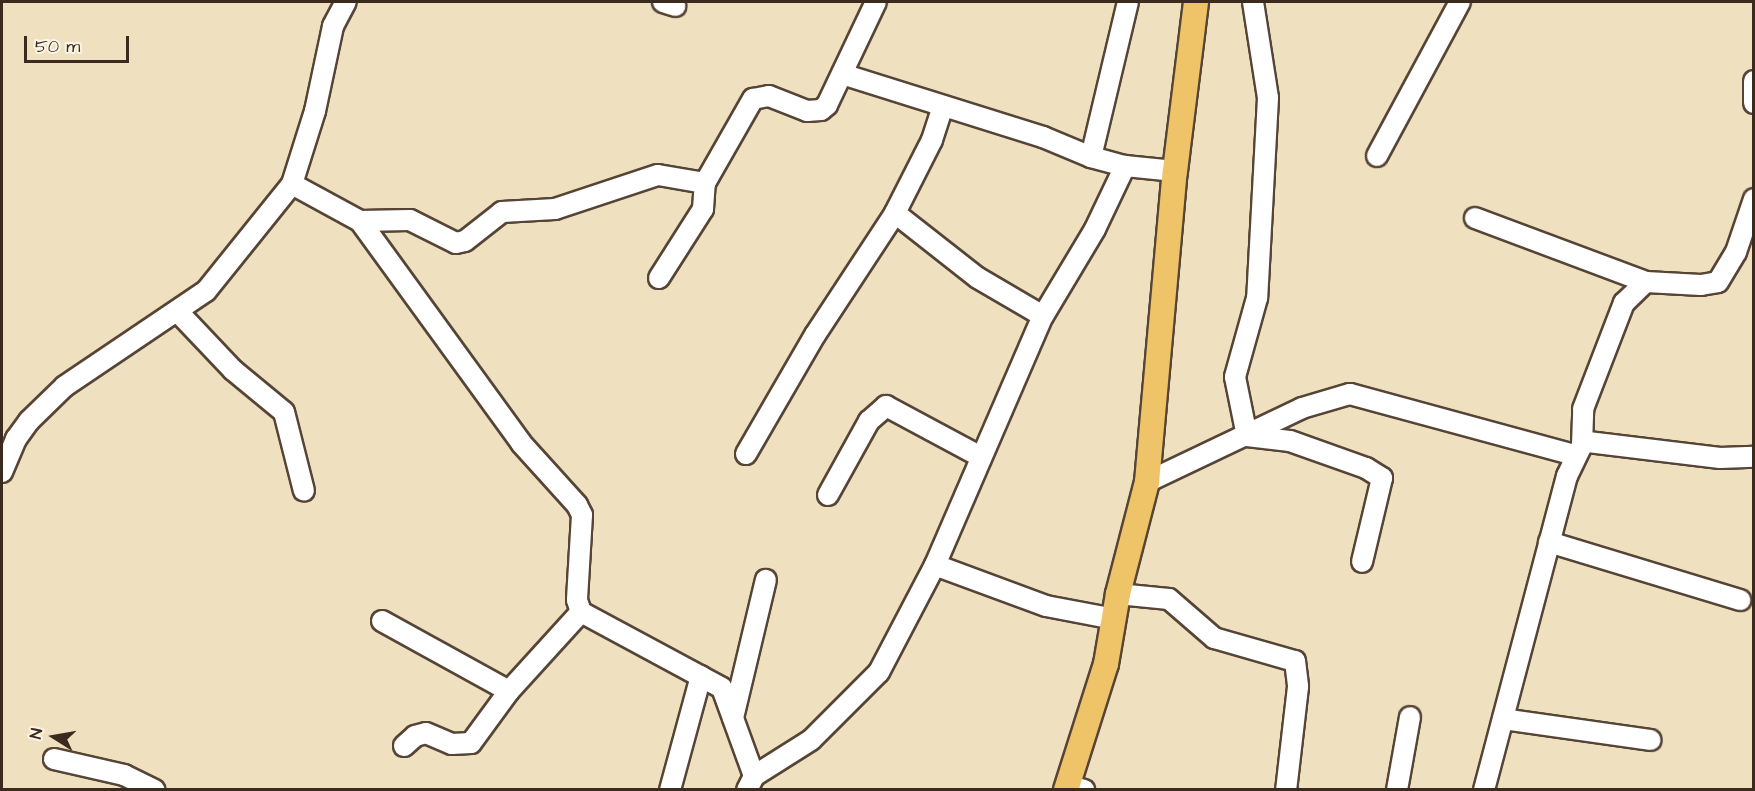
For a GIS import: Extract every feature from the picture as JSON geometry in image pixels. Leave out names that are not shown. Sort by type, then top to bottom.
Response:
[{"type":"main road","points":[[1073,788],[1106,664],[1118,594],[1147,482],[1175,171],[1196,2]]},
{"type":"street","points":[[2,472],[16,439],[65,386],[179,313],[206,291],[292,184],[315,111],[333,26],[346,2]]},
{"type":"street","points":[[659,278],[699,217],[705,183],[753,99],[769,96],[807,111],[821,110],[842,74],[876,2]]},
{"type":"street","points":[[1091,157],[1128,2]]},
{"type":"street","points":[[1247,436],[1235,377],[1257,298],[1268,98],[1253,2]]},
{"type":"street","points":[[1377,156],[1460,2]]},
{"type":"street","points":[[842,74],[1043,137],[1091,157],[1125,166],[1175,171]]},
{"type":"street","points":[[1754,81],[1754,103]]},
{"type":"street","points":[[746,454],[814,335],[895,213],[932,140],[943,106]]},
{"type":"street","points":[[292,184],[360,221],[521,443],[577,505],[582,515],[577,600],[581,612],[722,688],[733,718],[750,782],[811,740],[879,672],[935,566],[1043,316],[1095,229],[1125,166]]},
{"type":"street","points":[[360,221],[410,220],[456,243],[465,241],[502,212],[555,209],[658,175],[705,183]]},
{"type":"street","points":[[1484,789],[1550,542],[1579,450],[1583,409],[1616,319],[1632,292],[1646,282],[1659,280],[1701,285],[1718,282],[1748,235],[1754,199]]},
{"type":"street","points":[[895,213],[978,278],[1043,316]]},
{"type":"street","points":[[1475,218],[1646,282]]},
{"type":"street","points":[[179,313],[233,370],[284,412],[304,491]]},
{"type":"street","points":[[1147,482],[1302,408],[1350,394],[1579,450]]},
{"type":"street","points":[[828,495],[870,421],[886,406],[981,457]]},
{"type":"street","points":[[1247,436],[1290,441],[1366,468],[1382,478],[1362,562]]},
{"type":"street","points":[[1579,450],[1588,442],[1720,458],[1754,457]]},
{"type":"street","points":[[1550,542],[1740,600]]},
{"type":"street","points":[[935,566],[1046,606],[1113,619]]},
{"type":"street","points":[[733,718],[766,580]]},
{"type":"street","points":[[1118,594],[1169,599],[1214,638],[1295,661],[1298,687],[1286,789]]},
{"type":"street","points":[[404,746],[421,734],[452,744],[471,743],[509,691],[581,612]]},
{"type":"street","points":[[382,621],[509,691]]},
{"type":"street","points":[[670,789],[701,676]]},
{"type":"street","points":[[1397,789],[1410,717]]},
{"type":"street","points":[[1503,719],[1651,740]]},
{"type":"street","points":[[54,759],[124,775],[155,789]]}]
